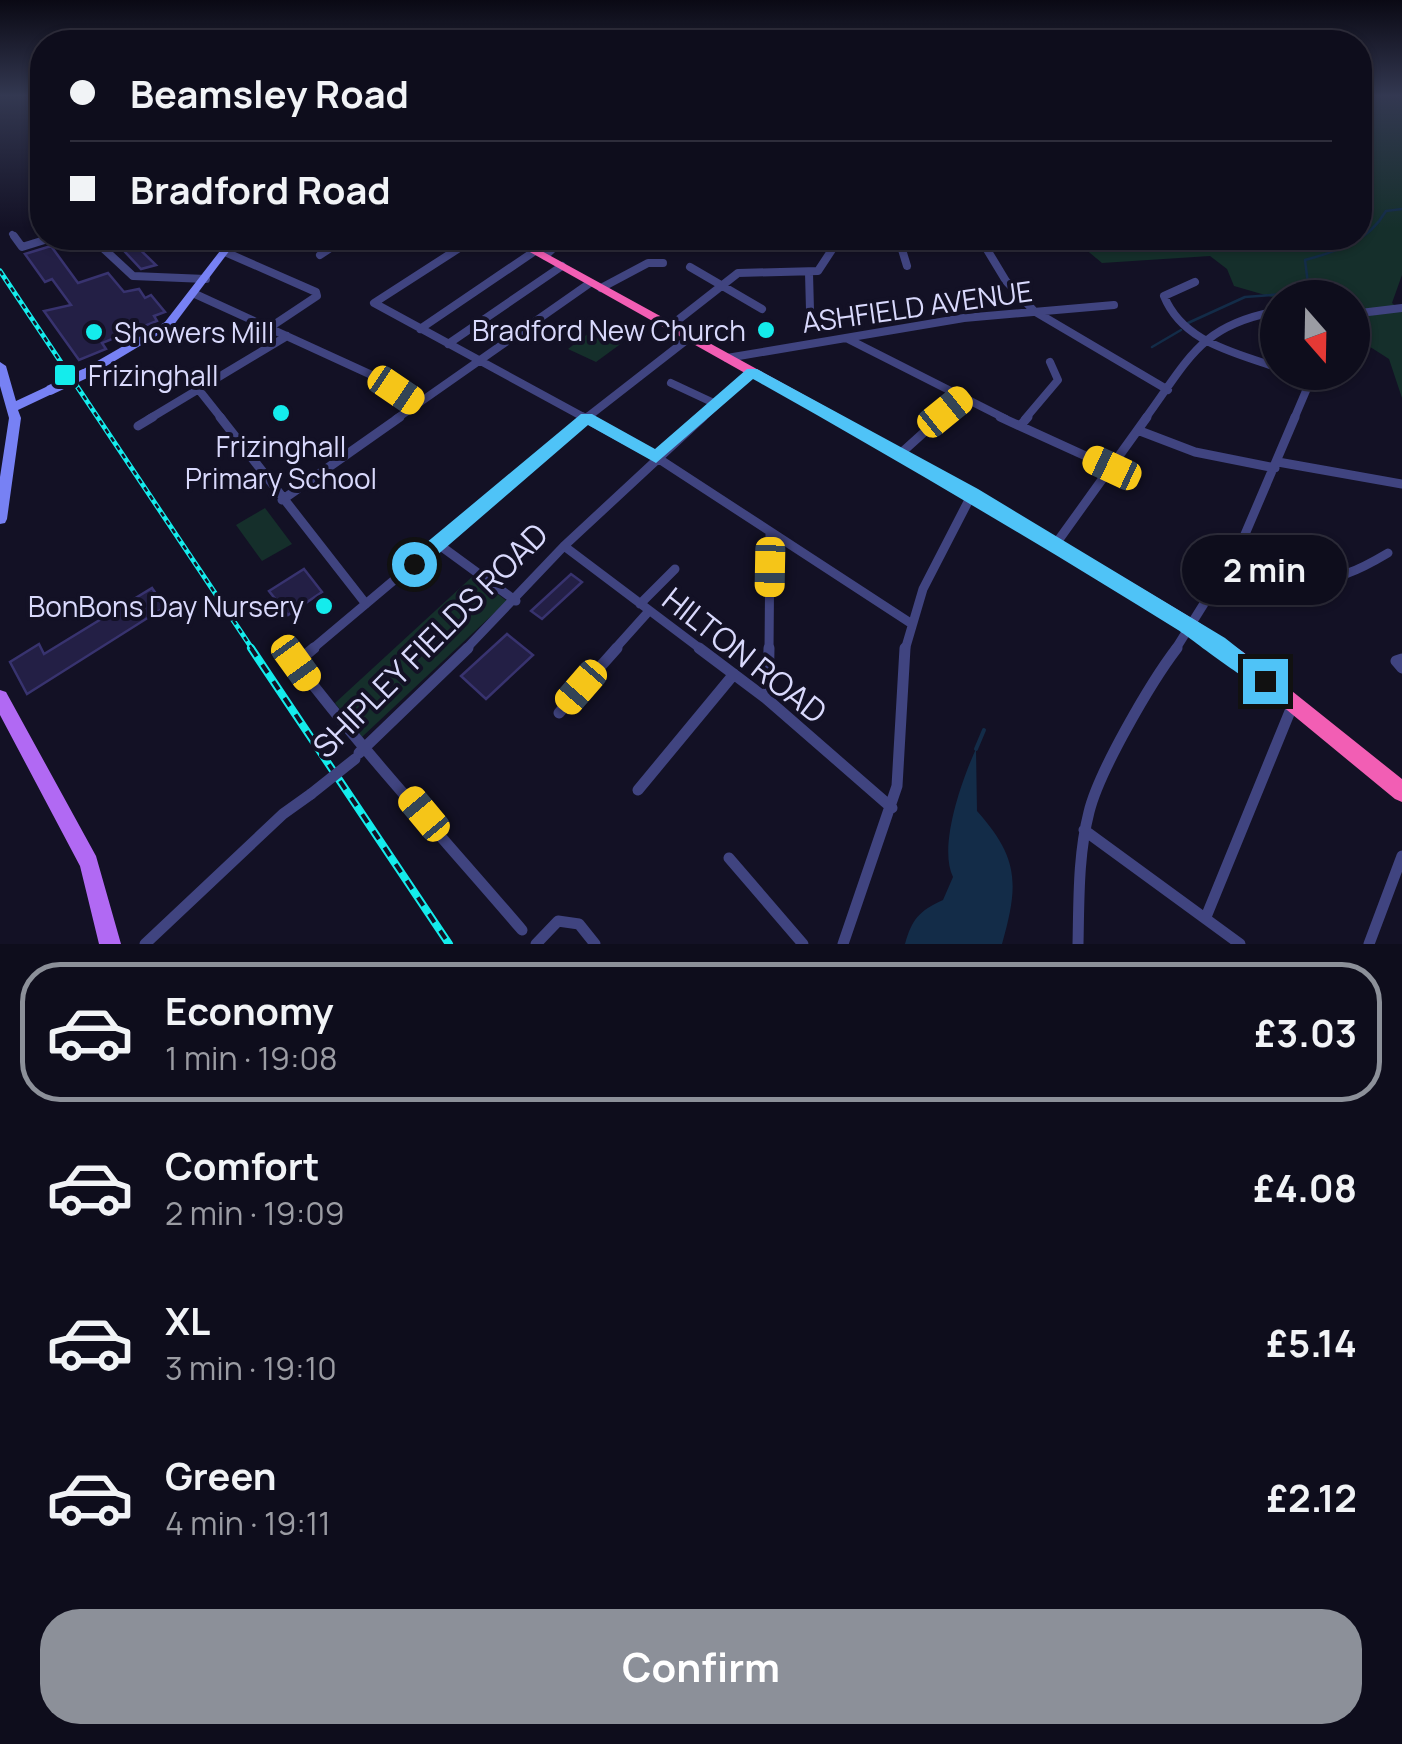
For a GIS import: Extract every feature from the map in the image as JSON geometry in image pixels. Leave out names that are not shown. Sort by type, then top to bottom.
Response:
[{"type":"highway","points":[[533,250],[972,494],[1192,628],[1402,792]]},
{"type":"main road","points":[[0,698],[89,864],[110,944]]},
{"type":"street","points":[[12,234],[22,247],[30,245]]},
{"type":"street","points":[[105,250],[134,276],[206,279]]},
{"type":"street","points":[[320,254],[327,250]]},
{"type":"street","points":[[455,250],[374,303],[656,457],[912,624]]},
{"type":"street","points":[[420,329],[546,250]]},
{"type":"street","points":[[669,326],[720,286],[749,271],[818,271],[834,250]]},
{"type":"street","points":[[903,250],[907,266]]},
{"type":"street","points":[[987,250],[1006,281],[1034,311],[1168,390]]},
{"type":"street","points":[[14,406],[84,374],[168,324],[225,252],[317,296],[269,328]]},
{"type":"street","points":[[282,500],[479,361],[596,286],[648,263],[663,263]]},
{"type":"street","points":[[448,344],[562,266]]},
{"type":"street","points":[[690,267],[762,309]]},
{"type":"street","points":[[808,273],[810,310]]},
{"type":"street","points":[[1195,282],[1164,296],[1169,314],[1204,338],[1260,361]]},
{"type":"street","points":[[195,294],[376,376],[417,404]]},
{"type":"street","name":"ASHFIELD AVENUE","points":[[727,358],[964,318],[1114,305]]},
{"type":"street","points":[[1370,312],[1402,308]]},
{"type":"street","points":[[1055,545],[1204,338],[1227,324],[1260,316]]},
{"type":"street","points":[[138,426],[287,336]]},
{"type":"street","points":[[522,930],[400,786],[358,754],[296,663],[586,418],[689,338]]},
{"type":"street","points":[[846,338],[962,399],[1112,468]]},
{"type":"street","points":[[1020,426],[1058,380],[1050,362]]},
{"type":"street","points":[[0,366],[14,406],[0,519]]},
{"type":"street","name":"SHIPLEY FIELDS ROAD","points":[[145,944],[282,814],[358,754],[516,600],[564,546],[752,372]]},
{"type":"street","points":[[671,383],[716,404]]},
{"type":"street","points":[[199,390],[366,604]]},
{"type":"street","points":[[1078,944],[1084,830],[1089,808],[1154,680],[1192,628],[1240,546],[1307,390]]},
{"type":"street","points":[[900,454],[962,399]]},
{"type":"street","points":[[1140,432],[1195,452],[1402,484]]},
{"type":"street","points":[[843,944],[892,808],[902,758],[898,691],[912,624],[928,570],[972,494]]},
{"type":"street","points":[[768,700],[770,534]]},
{"type":"street","points":[[438,544],[516,600]]},
{"type":"street","name":"HILTON ROAD","points":[[564,546],[768,700],[892,808]]},
{"type":"street","points":[[1240,546],[1294,576],[1321,585],[1339,581],[1388,553]]},
{"type":"street","points":[[559,713],[675,569]]},
{"type":"street","points":[[1402,660],[1396,661],[1402,668]]},
{"type":"street","points":[[638,790],[734,674]]},
{"type":"street","points":[[1206,918],[1293,704]]},
{"type":"street","points":[[1084,830],[1240,944]]},
{"type":"street","points":[[1370,944],[1402,856]]},
{"type":"street","points":[[729,858],[802,944]]},
{"type":"street","points":[[536,944],[558,921],[579,924],[595,944]]},
{"type":"green space","points":[[1372,140],[1402,140],[1402,275],[1392,303],[1402,312],[1402,398],[1389,359],[1370,347],[1370,280],[1260,280],[1260,294],[1234,286],[1227,269],[1210,256],[1102,263],[1086,250],[1372,250]]},
{"type":"green space","points":[[598,326],[626,340],[596,362],[568,349]]},
{"type":"green space","points":[[265,508],[292,544],[262,561],[236,525]]},
{"type":"green space","points":[[473,576],[507,601],[362,737],[335,703]]},
{"type":"water","points":[[976,749],[977,811],[1001,843],[1012,873],[1011,905],[1002,944],[905,944],[914,922],[922,912],[943,900],[953,877],[948,849],[950,831]]},
{"type":"building","name":"Showers Mill","points":[[54,250],[78,283],[108,273],[124,292],[139,289],[145,298],[151,295],[165,312],[154,316],[157,321],[102,343],[106,349],[79,360],[44,311],[71,305],[52,279],[45,282],[25,254]]},
{"type":"building","points":[[123,250],[140,250],[156,265],[141,269]]},
{"type":"building","points":[[304,569],[322,592],[288,615],[269,591]]},
{"type":"building","points":[[571,574],[582,582],[542,619],[531,611]]},
{"type":"building","points":[[152,588],[165,607],[27,694],[10,662],[39,644],[44,654]]},
{"type":"building","points":[[507,634],[533,655],[486,699],[461,676]]},
{"type":"waterway","points":[[1372,228],[1386,211],[1402,209]]},
{"type":"waterway","points":[[1188,323],[1245,297],[1309,292],[1305,260],[1336,250]]},
{"type":"waterway","points":[[1152,347],[1181,330]]},
{"type":"waterway","points":[[976,749],[984,730]]},
{"type":"railway","points":[[0,271],[253,650]]},
{"type":"railway","points":[[251,648],[449,944]]},
{"type":"place","name":"Bradford New Church","points":[[766,330]]},
{"type":"place","name":"Showers Mill","points":[[94,332]]},
{"type":"place","name":"Frizinghall","points":[[65,375]]},
{"type":"place","name":"Frizinghall Primary School","points":[[281,413]]},
{"type":"place","name":"BonBons Day Nursery","points":[[324,606]]},
{"type":"route","points":[[414,564],[586,418],[656,457],[752,372],[972,494],[1218,644],[1265,681]]}]
